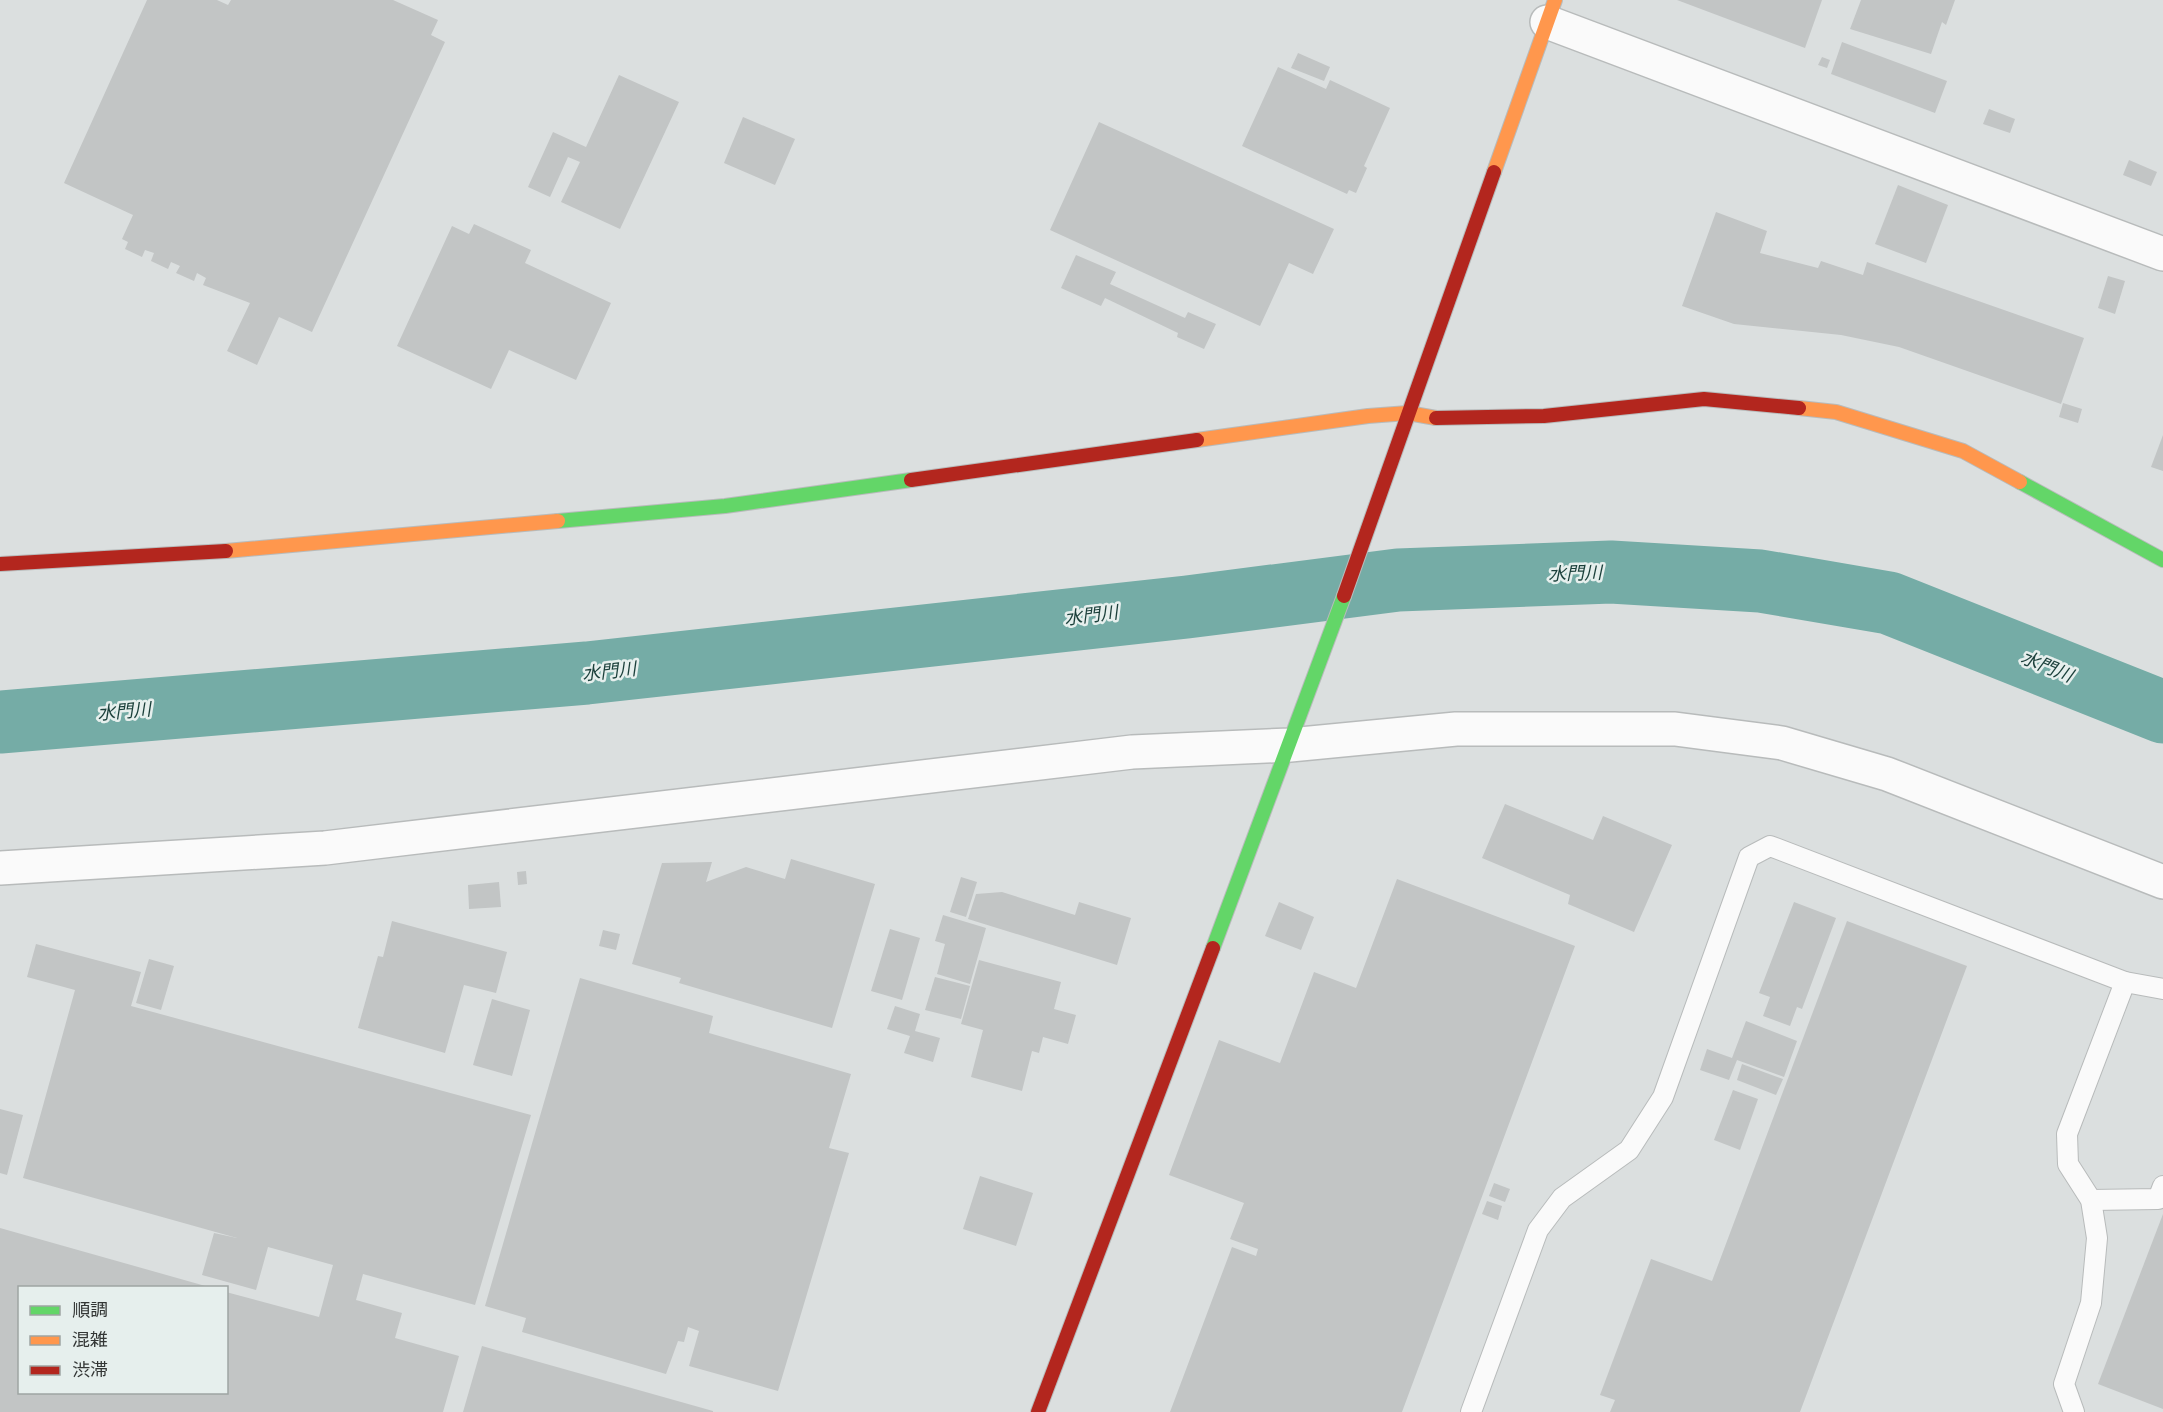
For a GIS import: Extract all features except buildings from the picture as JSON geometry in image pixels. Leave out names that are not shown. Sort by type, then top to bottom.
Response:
[{"type":"street","points":[[1038,1412],[1302,714],[1551,11],[2163,254]]},
{"type":"street","points":[[0,564],[255,549],[725,506],[1368,416],[1408,413],[1441,419],[1544,416],[1704,399],[1836,412],[1963,451],[2163,560]]},
{"type":"street","points":[[0,868],[325,848],[1132,752],[1290,745],[1456,729],[1675,729],[1782,743],[1887,774],[2163,882]]},
{"type":"lane","points":[[1471,1412],[1538,1230],[1562,1198],[1629,1150],[1664,1098],[1749,857],[1770,846],[2125,982],[2163,989]]},
{"type":"lane","points":[[2074,1412],[2064,1384],[2091,1304],[2097,1238],[2091,1200],[2068,1164],[2067,1134],[2125,982]]},
{"type":"lane","points":[[2091,1200],[2158,1199],[2163,1186]]},
{"type":"waterway","name":"水門川","points":[[0,722],[587,673],[1187,607],[1398,580],[1611,572],[1760,581],[1889,603],[2163,712]]},
{"type":"traffic: fast","points":[[558,521],[725,506],[911,480]]},
{"type":"traffic: fast","points":[[2020,482],[2163,560]]},
{"type":"traffic: fast","points":[[1213,948],[1344,596]]},
{"type":"traffic: slow","points":[[1494,172],[1555,0]]},
{"type":"traffic: slow","points":[[1799,408],[1836,412],[1963,451],[2020,482]]},
{"type":"traffic: slow","points":[[1197,440],[1368,416],[1408,413],[1436,418]]},
{"type":"traffic: slow","points":[[226,551],[558,521]]},
{"type":"traffic: jam","points":[[1344,596],[1494,172]]},
{"type":"traffic: jam","points":[[1436,418],[1544,416],[1704,399],[1799,408]]},
{"type":"traffic: jam","points":[[911,480],[1197,440]]},
{"type":"traffic: jam","points":[[0,564],[226,551]]},
{"type":"traffic: jam","points":[[1038,1412],[1213,948]]}]
